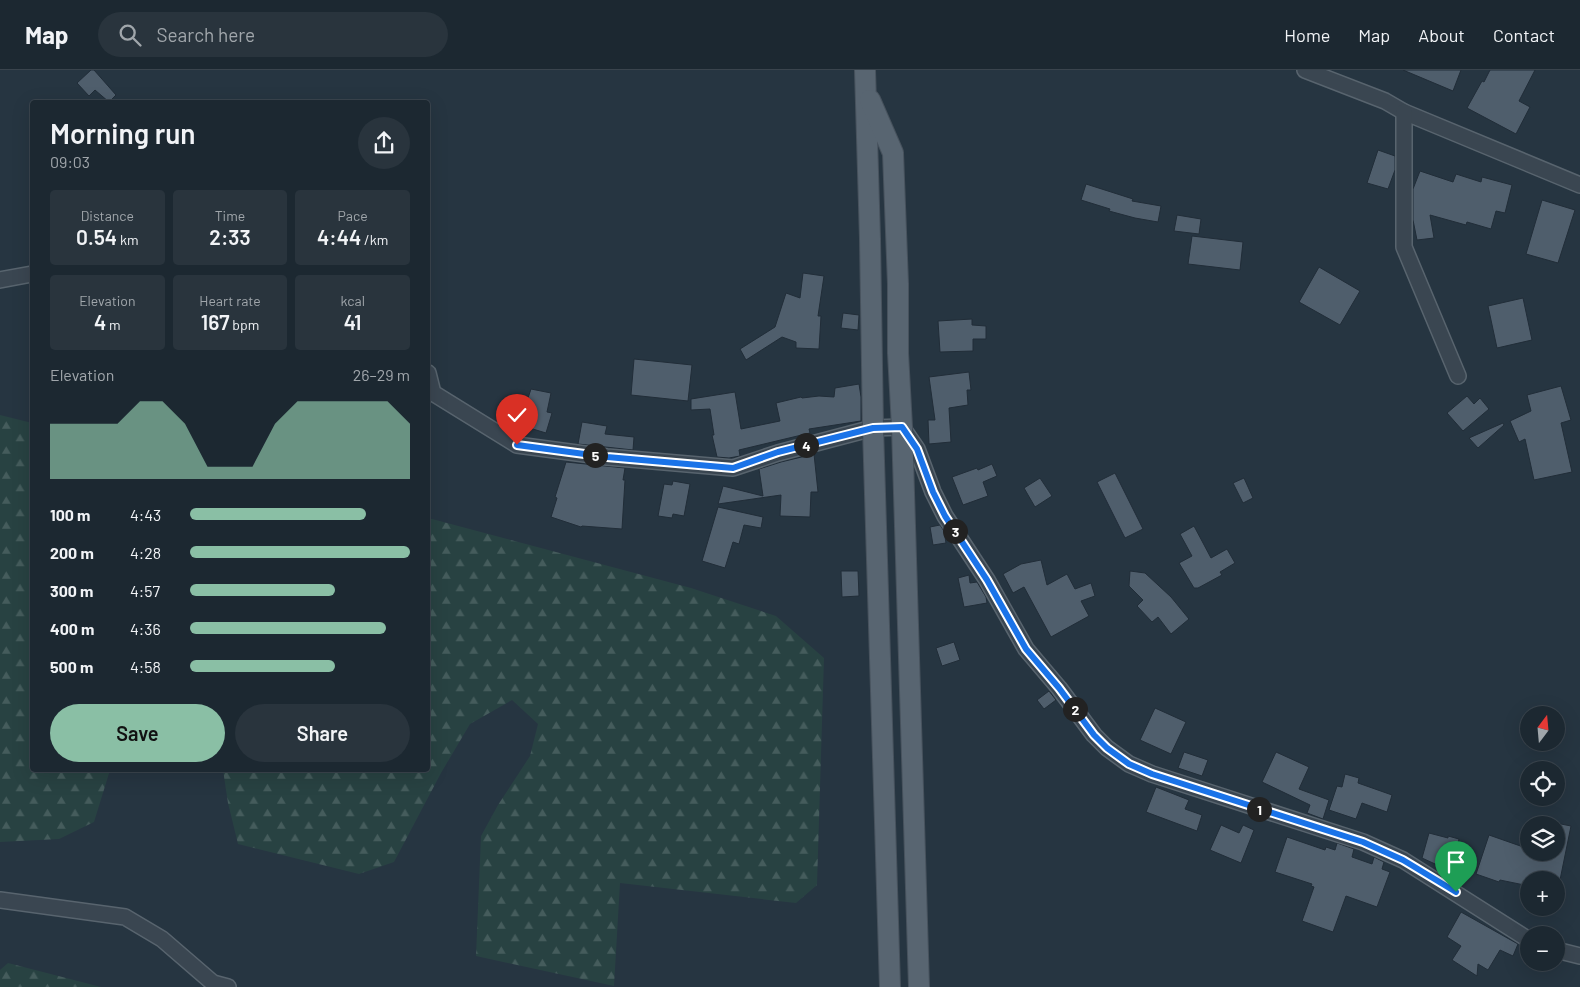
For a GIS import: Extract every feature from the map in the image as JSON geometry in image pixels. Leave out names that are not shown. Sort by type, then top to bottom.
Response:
[{"type":"main road","points":[[865,79],[893,153],[919,987]]},
{"type":"main road","points":[[865,79],[873,428],[890,987]]},
{"type":"street","points":[[1306,70],[1385,101],[1404,112],[1580,186]]},
{"type":"street","points":[[1404,112],[1404,247],[1458,376]]},
{"type":"street","points":[[0,280],[30,274]]},
{"type":"street","points":[[430,380],[434,393],[517,445],[607,457],[733,468],[778,452],[873,428],[902,427],[917,449],[933,492],[945,516],[987,580],[1026,649],[1059,688],[1094,735],[1107,748],[1129,764],[1152,774],[1363,842],[1403,860],[1520,934]]},
{"type":"street","points":[[0,900],[125,917],[162,939],[212,983],[228,987]]},
{"type":"street","points":[[1565,952],[1580,956]]},
{"type":"green space","points":[[0,415],[30,422],[30,772],[109,772],[94,822],[59,839],[0,842]]},
{"type":"green space","points":[[430,519],[691,588],[776,616],[824,658],[817,885],[796,903],[620,883],[614,986],[476,956],[481,836],[498,805],[530,756],[538,724],[512,700],[470,724],[441,773],[394,862],[359,874],[238,844],[228,803],[223,772],[430,772]]},
{"type":"green space","points":[[8,963],[101,987],[0,987],[0,970]]},
{"type":"building","points":[[91,70],[94,70],[116,95],[111,100],[107,100],[95,90],[89,96],[77,83]]},
{"type":"building","points":[[1403,70],[1461,70],[1453,91]]},
{"type":"building","points":[[1490,70],[1535,70],[1519,101],[1530,107],[1516,134],[1467,108]]},
{"type":"building","points":[[1378,150],[1395,156],[1395,170],[1388,189],[1367,183]]},
{"type":"building","points":[[1420,171],[1453,182],[1456,174],[1481,182],[1482,177],[1512,185],[1505,213],[1496,211],[1491,229],[1467,222],[1466,225],[1430,215],[1434,238],[1417,240],[1413,220],[1413,189]]},
{"type":"building","points":[[1086,184],[1133,199],[1132,201],[1161,206],[1158,222],[1109,211],[1110,209],[1081,200]]},
{"type":"building","points":[[1542,200],[1575,210],[1558,263],[1526,254]]},
{"type":"building","points":[[1177,215],[1201,219],[1199,234],[1174,231]]},
{"type":"building","points":[[1192,236],[1243,242],[1240,270],[1188,264]]},
{"type":"building","points":[[1319,267],[1360,291],[1340,325],[1299,302]]},
{"type":"building","points":[[803,273],[824,276],[818,316],[821,316],[819,349],[796,348],[796,342],[782,337],[746,360],[740,349],[775,327],[786,293],[800,298]]},
{"type":"building","points":[[1523,298],[1532,340],[1497,348],[1488,306]]},
{"type":"building","points":[[843,313],[859,315],[858,330],[841,328]]},
{"type":"building","points":[[972,319],[972,325],[986,326],[986,339],[973,339],[973,351],[940,352],[938,321]]},
{"type":"building","points":[[634,359],[692,365],[688,401],[631,395]]},
{"type":"building","points":[[969,372],[971,390],[967,390],[968,405],[949,408],[951,442],[929,444],[928,420],[935,420],[929,377]]},
{"type":"building","points":[[859,384],[861,421],[809,429],[810,433],[739,450],[740,456],[729,458],[717,457],[712,435],[714,435],[710,409],[691,410],[691,399],[735,392],[741,429],[780,421],[776,403],[801,397],[834,397],[835,388]]},
{"type":"building","points":[[1561,386],[1571,420],[1561,423],[1572,472],[1534,480],[1525,439],[1519,442],[1510,421],[1531,411],[1527,395]]},
{"type":"building","points":[[531,389],[551,393],[547,412],[552,413],[546,433],[523,426]]},
{"type":"building","points":[[1467,396],[1474,404],[1480,398],[1489,409],[1463,431],[1447,413]]},
{"type":"building","points":[[582,422],[607,426],[605,434],[634,437],[633,450],[578,444]]},
{"type":"building","points":[[1503,423],[1504,425],[1478,448],[1469,438]]},
{"type":"building","points":[[814,454],[818,492],[811,492],[810,517],[780,516],[781,495],[718,504],[723,486],[763,496],[759,469]]},
{"type":"building","points":[[566,462],[625,468],[622,529],[581,527],[551,517]]},
{"type":"building","points":[[992,464],[997,476],[983,482],[988,496],[963,505],[952,477]]},
{"type":"building","points":[[1115,473],[1143,529],[1125,538],[1097,482]]},
{"type":"building","points":[[1040,478],[1052,496],[1035,507],[1024,488]]},
{"type":"building","points":[[1244,478],[1253,498],[1243,503],[1233,483]]},
{"type":"building","points":[[673,481],[690,484],[684,516],[673,514],[672,518],[658,516],[664,484],[672,485]]},
{"type":"building","points":[[718,507],[763,517],[761,528],[744,525],[739,544],[733,542],[725,568],[702,561]]},
{"type":"building","points":[[940,525],[944,531],[946,543],[933,545],[930,527]]},
{"type":"building","points":[[1194,526],[1211,558],[1227,549],[1235,563],[1220,572],[1222,575],[1198,588],[1194,588],[1179,563],[1192,556],[1180,534]]},
{"type":"building","points":[[1041,560],[1047,585],[1067,574],[1075,589],[1091,583],[1095,596],[1081,601],[1089,616],[1051,637],[1024,587],[1013,593],[1003,574],[1021,564]]},
{"type":"building","points":[[841,571],[858,571],[859,596],[842,597]]},
{"type":"building","points":[[1130,571],[1145,573],[1171,597],[1189,619],[1171,634],[1158,617],[1152,622],[1137,606],[1143,600],[1129,586]]},
{"type":"building","points":[[969,575],[970,583],[977,582],[986,597],[987,603],[964,607],[958,578]]},
{"type":"building","points":[[954,642],[960,660],[942,666],[936,648]]},
{"type":"building","points":[[1049,691],[1056,700],[1044,709],[1037,700]]},
{"type":"building","points":[[1155,708],[1186,722],[1171,754],[1140,740]]},
{"type":"building","points":[[1184,752],[1208,760],[1202,776],[1178,768]]},
{"type":"building","points":[[1276,752],[1309,767],[1299,789],[1329,800],[1323,819],[1307,813],[1310,805],[1262,782]]},
{"type":"building","points":[[1345,774],[1359,778],[1358,783],[1392,795],[1387,812],[1362,803],[1356,819],[1329,810],[1337,786],[1342,787]]},
{"type":"building","points":[[1156,787],[1189,800],[1185,809],[1202,815],[1197,831],[1146,812]]},
{"type":"building","points":[[1221,825],[1239,833],[1243,825],[1254,830],[1241,863],[1210,850]]},
{"type":"building","points":[[1565,825],[1571,826],[1565,855]]},
{"type":"building","points":[[1429,833],[1459,839],[1456,853],[1454,852],[1446,869],[1422,858]]},
{"type":"building","points":[[1489,835],[1520,846],[1520,861],[1564,861],[1562,871],[1520,871],[1520,884],[1500,880],[1499,882],[1476,874]]},
{"type":"building","points":[[1287,837],[1325,850],[1326,847],[1335,850],[1337,843],[1354,849],[1352,857],[1372,864],[1374,857],[1384,862],[1382,869],[1390,872],[1377,907],[1346,896],[1333,932],[1302,921],[1314,887],[1311,886],[1312,884],[1275,872]]},
{"type":"building","points":[[1461,912],[1518,944],[1513,956],[1500,950],[1488,970],[1478,964],[1477,976],[1452,960],[1461,946],[1447,937]]},
{"type":"route","points":[[517,445],[607,457],[733,468],[778,452],[873,428],[902,427],[917,449],[933,492],[945,516],[987,580],[1026,649],[1059,688],[1094,735],[1107,748],[1129,764],[1152,774],[1363,842],[1403,860],[1456,892]]}]
